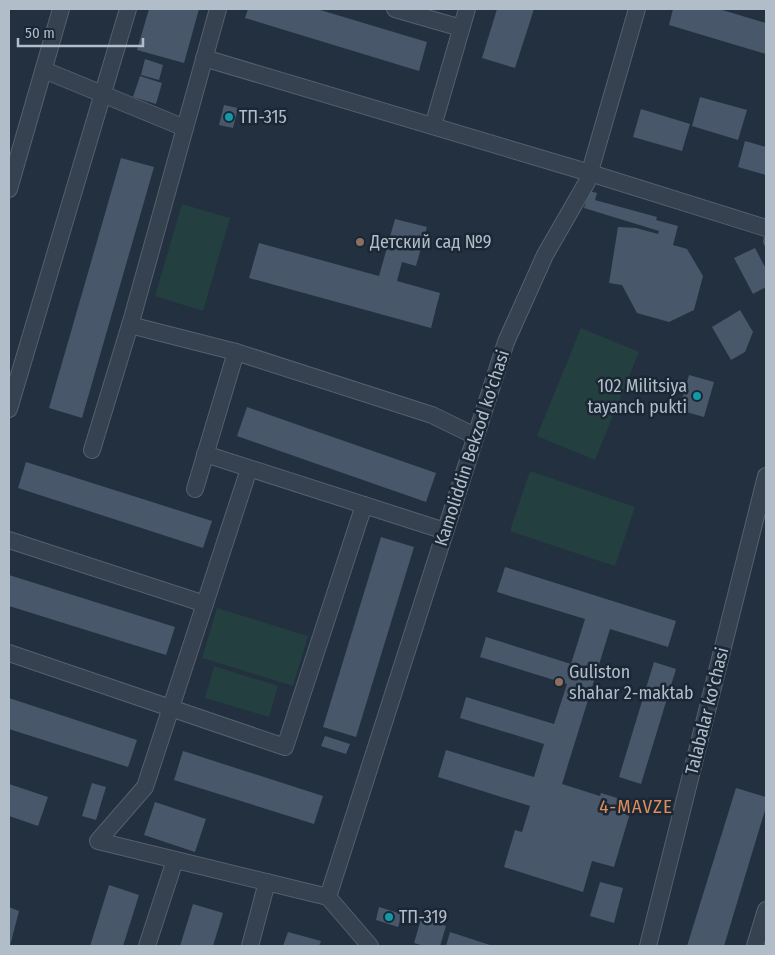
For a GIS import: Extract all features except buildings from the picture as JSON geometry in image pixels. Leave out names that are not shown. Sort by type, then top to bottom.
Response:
[{"type":"street","points":[[9,190],[61,9]]},
{"type":"street","points":[[9,409],[128,9]]},
{"type":"street","points":[[92,450],[130,326],[218,9]]},
{"type":"street","points":[[395,9],[461,28]]},
{"type":"street","points":[[433,126],[467,9]]},
{"type":"street","name":"Kamoliddin Bekzod ko'chasi","points":[[328,897],[506,342],[545,255],[587,182],[637,9]]},
{"type":"street","points":[[204,58],[590,172],[766,228]]},
{"type":"street","points":[[44,70],[185,128]]},
{"type":"street","points":[[130,326],[236,352],[432,415],[475,436]]},
{"type":"street","points":[[195,488],[236,352]]},
{"type":"street","points":[[205,454],[445,531]]},
{"type":"street","points":[[250,469],[145,787],[98,841],[328,897],[363,944]]},
{"type":"street","name":"Talabalar ko'chasi","points":[[648,946],[764,493],[766,476]]},
{"type":"street","points":[[9,653],[285,747],[364,505]]},
{"type":"street","points":[[9,540],[205,604]]},
{"type":"street","points":[[147,946],[175,860]]},
{"type":"street","points":[[250,946],[267,882]]},
{"type":"street","points":[[755,946],[766,910]]},
{"type":"green space","points":[[182,204],[230,218],[203,311],[155,296]]},
{"type":"green space","points":[[581,328],[639,352],[595,460],[537,436]]},
{"type":"green space","points":[[530,471],[635,507],[615,566],[510,531]]},
{"type":"green space","points":[[217,608],[308,636],[293,686],[202,658]]},
{"type":"green space","points":[[214,666],[278,686],[269,717],[205,698]]},
{"type":"place","name":"ТП-315","points":[[229,117]]},
{"type":"place","name":"Детский сад №9","points":[[360,242]]},
{"type":"place","name":"102 Militsiya tayanch pukti","points":[[697,396]]},
{"type":"place","name":"Guliston shahar 2-maktab","points":[[559,682]]},
{"type":"place","name":"ТП-319","points":[[389,917]]},
{"type":"district","name":"4-MAVZE","points":[[636,806]]}]
